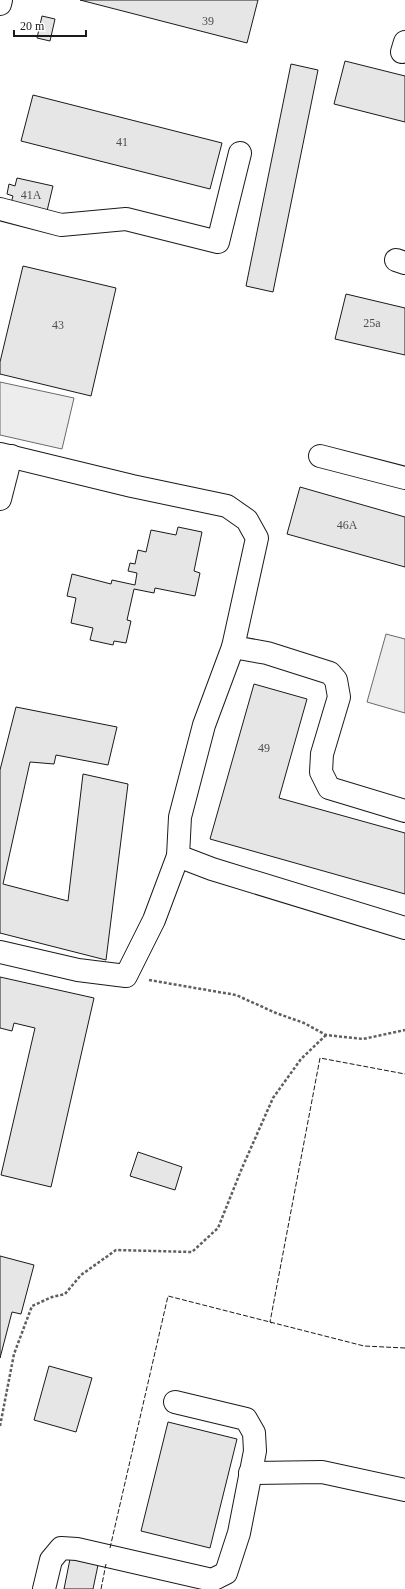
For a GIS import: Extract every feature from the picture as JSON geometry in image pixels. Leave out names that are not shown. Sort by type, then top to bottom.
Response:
[{"type":"street","points":[[0,4],[1,0]]},
{"type":"street","points":[[0,209],[61,224],[126,218],[218,242],[240,153]]},
{"type":"street","points":[[0,499],[6,455],[132,486],[227,506],[247,520],[257,538],[233,646],[204,726],[180,818],[178,856],[154,920],[126,976],[78,970],[0,952]]},
{"type":"street","points":[[320,456],[405,478]]},
{"type":"street","points":[[233,646],[330,673],[336,680],[339,697],[322,754],[321,772],[329,788],[405,811]]},
{"type":"street","points":[[178,856],[212,870],[405,928]]},
{"type":"street","points":[[44,1589],[51,1560],[61,1548],[77,1549],[212,1580],[226,1573],[239,1533],[255,1451],[254,1433],[246,1419],[175,1402]]},
{"type":"street","points":[[250,1472],[322,1472],[405,1490]]},
{"type":"path","points":[[126,976],[236,995],[276,1013],[304,1023],[326,1035],[363,1039],[405,1030]]},
{"type":"path","points":[[0,1426],[14,1354],[32,1306],[52,1296],[66,1294],[81,1275],[116,1250],[192,1252],[218,1228],[242,1168],[273,1098],[301,1058],[326,1035]]},
{"type":"shaded area","points":[[0,382],[74,398],[62,449],[0,435]]},
{"type":"shaded area","points":[[386,634],[405,639],[405,713],[367,702]]},
{"type":"building","points":[[80,0],[258,0],[247,43]]},
{"type":"building","points":[[42,16],[55,19],[50,41],[37,38]]},
{"type":"building","points":[[345,61],[405,76],[405,122],[334,104]]},
{"type":"building","points":[[291,64],[318,70],[273,292],[246,286]]},
{"type":"building","points":[[33,95],[222,143],[210,189],[21,141]]},
{"type":"building","points":[[17,178],[53,186],[47,211],[11,203],[13,196],[7,194],[9,184],[15,186]]},
{"type":"building","points":[[23,266],[116,288],[91,396],[0,374],[0,362]]},
{"type":"building","points":[[346,294],[405,308],[405,355],[335,339]]},
{"type":"building","points":[[300,487],[405,517],[405,567],[287,534]]},
{"type":"building","points":[[178,527],[202,532],[194,571],[200,573],[195,596],[155,588],[154,593],[134,589],[127,620],[131,621],[126,643],[114,641],[113,645],[90,640],[93,628],[71,623],[76,598],[67,596],[72,574],[111,584],[112,580],[135,585],[137,573],[128,571],[130,563],[135,564],[138,550],[146,552],[151,530],[176,535]]},
{"type":"building","points":[[254,684],[307,699],[279,798],[405,833],[405,894],[210,839]]},
{"type":"building","points":[[16,707],[117,727],[108,765],[56,755],[54,764],[30,762],[3,884],[68,901],[83,774],[128,784],[106,960],[0,933],[0,770]]},
{"type":"building","points":[[0,977],[94,998],[51,1187],[1,1175],[35,1028],[14,1023],[12,1031],[0,1028]]},
{"type":"building","points":[[138,1152],[182,1167],[175,1190],[130,1176]]},
{"type":"building","points":[[0,1256],[34,1265],[21,1314],[12,1312],[0,1358]]},
{"type":"building","points":[[49,1366],[92,1378],[76,1432],[34,1420]]},
{"type":"building","points":[[168,1422],[237,1439],[210,1548],[141,1531]]},
{"type":"building","points":[[70,1559],[98,1565],[93,1589],[64,1589]]},
{"type":"fence","points":[[272,1323],[270,1322],[320,1058],[405,1074]]},
{"type":"fence","points":[[110,1548],[168,1296],[364,1346],[405,1348]]},
{"type":"fence","points":[[101,1589],[106,1564]]}]
